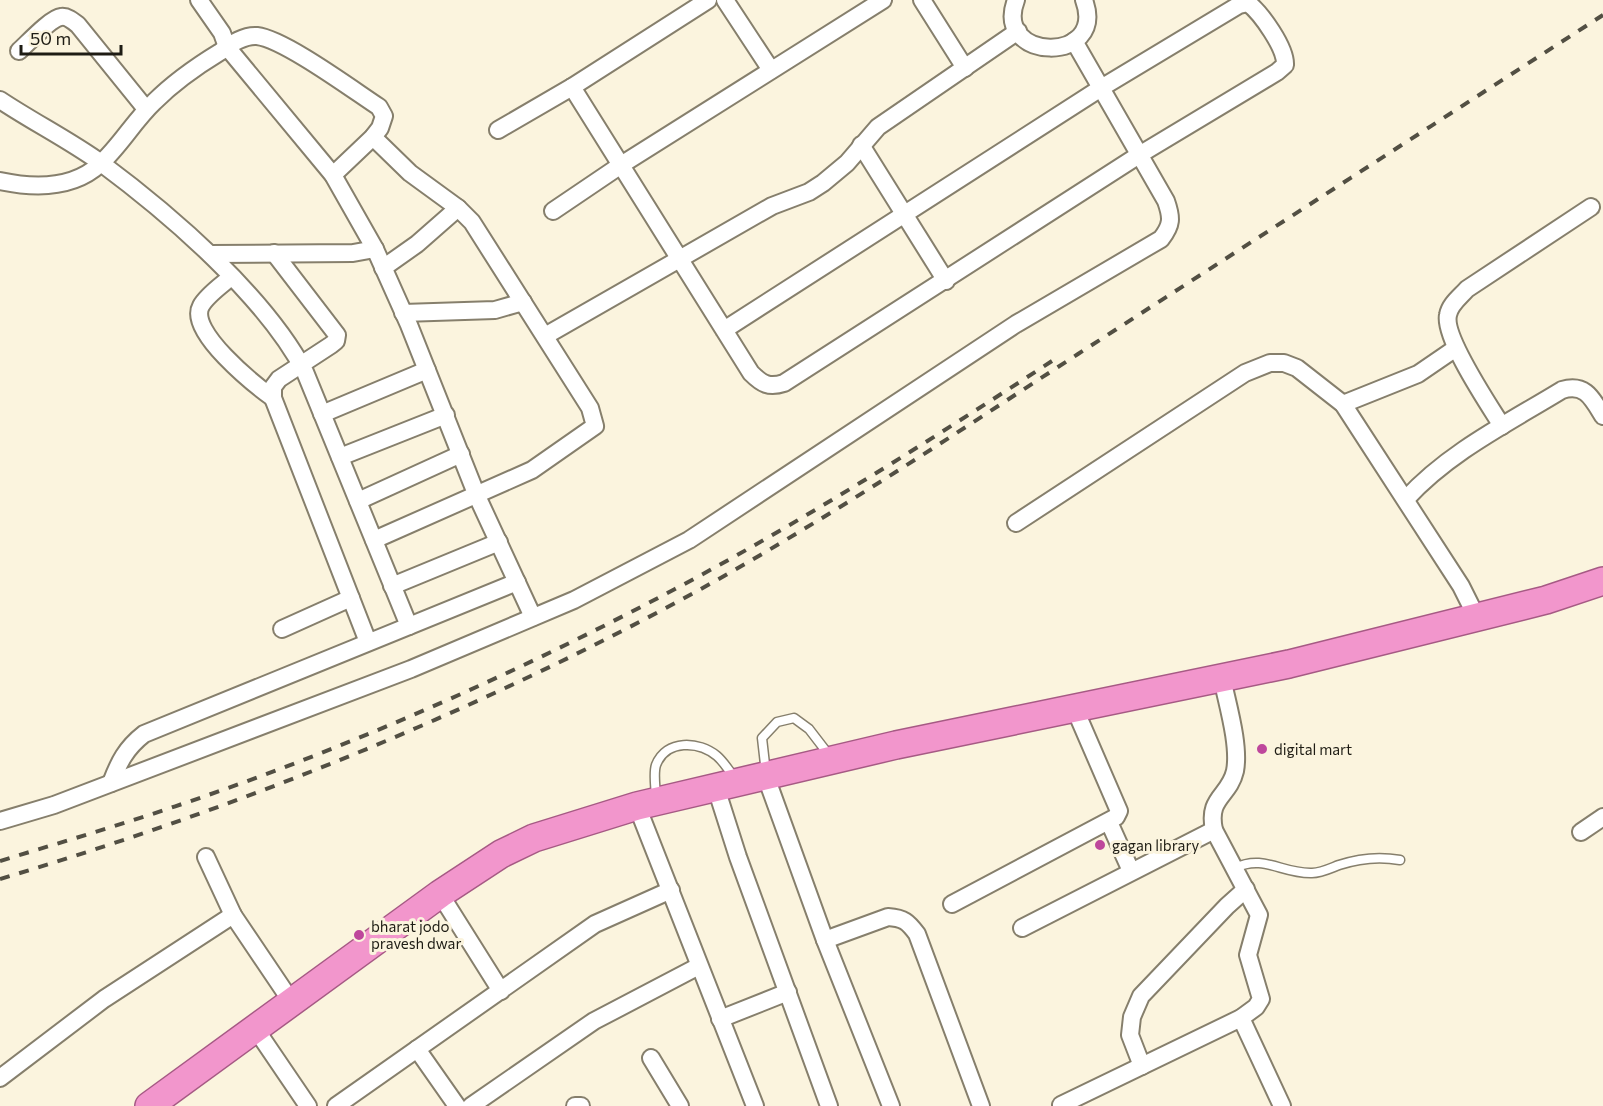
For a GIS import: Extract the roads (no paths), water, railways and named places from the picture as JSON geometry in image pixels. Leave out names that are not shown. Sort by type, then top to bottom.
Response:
[{"type":"highway","points":[[149,1106],[440,894],[501,854],[534,838],[647,803],[1074,707],[1288,664],[1477,618],[1603,581]]},
{"type":"street","points":[[199,0],[216,24],[227,47],[333,175],[375,249],[446,415],[477,496],[533,617]]},
{"type":"street","points":[[498,130],[572,87],[708,0]]},
{"type":"street","points":[[725,0],[771,70]]},
{"type":"street","points":[[553,211],[621,165],[883,0]]},
{"type":"street","points":[[922,0],[965,68]]},
{"type":"street","points":[[1016,0],[1014,19],[1018,31],[1034,46],[1055,50],[1074,41],[1082,31],[1087,19],[1084,0]]},
{"type":"street","points":[[572,87],[680,259],[724,330],[751,373],[762,383],[772,387],[784,383],[1139,155],[1277,72],[1285,65],[1286,55],[1256,9],[1248,3],[1239,5],[1101,88],[724,330]]},
{"type":"street","points":[[19,51],[53,21],[61,17],[70,19],[78,25],[146,109]]},
{"type":"street","points":[[545,336],[772,206],[816,188],[847,163],[878,127],[1018,31]]},
{"type":"street","points":[[0,181],[21,185],[65,183],[87,174],[101,164],[146,109],[202,63],[227,47],[254,35],[267,38],[305,58],[380,107],[384,116],[380,128],[333,175]]},
{"type":"street","points":[[0,821],[54,805],[411,669],[574,600],[689,540],[1016,324],[1161,239],[1170,227],[1172,216],[1166,201],[1074,41]]},
{"type":"street","points":[[0,100],[101,164],[210,254],[279,331],[300,363],[409,626]]},
{"type":"street","points":[[373,137],[428,189],[458,208],[472,222],[590,408],[595,426],[532,470],[374,540]]},
{"type":"street","points":[[861,145],[946,281]]},
{"type":"street","points":[[1502,426],[1456,348],[1447,316],[1453,304],[1467,289],[1591,207]]},
{"type":"street","points":[[384,268],[417,244],[458,208]]},
{"type":"street","points":[[210,254],[353,253],[375,249]]},
{"type":"street","points":[[274,253],[337,335],[336,341],[300,363],[273,387],[273,398],[368,642]]},
{"type":"street","points":[[231,277],[200,306],[198,315],[201,326],[226,359],[247,379],[273,398]]},
{"type":"street","points":[[403,313],[495,310],[523,302]]},
{"type":"street","points":[[1343,404],[1418,374],[1456,348]]},
{"type":"street","points":[[1016,523],[1245,373],[1270,363],[1284,363],[1297,368],[1343,404],[1461,586],[1477,618]]},
{"type":"street","points":[[322,414],[427,370]]},
{"type":"street","points":[[1406,499],[1426,477],[1449,459],[1562,390],[1574,386],[1585,390],[1603,416]]},
{"type":"street","points":[[340,457],[446,415]]},
{"type":"street","points":[[358,501],[461,454]]},
{"type":"street","points":[[392,586],[498,542]]},
{"type":"street","points":[[111,783],[120,760],[130,744],[144,734],[517,582]]},
{"type":"street","points":[[282,628],[351,598]]},
{"type":"street","points":[[1061,1105],[1241,1018],[1256,1007],[1261,999],[1248,955],[1259,915],[1214,830],[1211,815],[1216,800],[1228,785],[1234,771],[1235,749],[1222,678]]},
{"type":"street","points":[[952,904],[1116,817],[1119,811],[1074,707]]},
{"type":"street","points":[[766,777],[825,940],[891,1106]]},
{"type":"street","points":[[727,786],[738,857],[788,992],[825,1105]]},
{"type":"street","points":[[647,803],[671,890],[755,1106]]},
{"type":"street","points":[[1581,832],[1603,817]]},
{"type":"street","points":[[1109,822],[1131,872]]},
{"type":"street","points":[[1022,928],[1214,830]]},
{"type":"street","points":[[206,857],[233,915],[291,1001]]},
{"type":"street","points":[[1142,1066],[1130,1035],[1132,1017],[1141,996],[1246,889]]},
{"type":"street","points":[[336,1106],[595,924],[671,890]]},
{"type":"street","points":[[440,894],[501,991]]},
{"type":"street","points":[[0,1078],[104,999],[233,915]]},
{"type":"street","points":[[825,940],[888,917],[899,917],[908,922],[916,934],[981,1106]]},
{"type":"street","points":[[481,1103],[594,1020],[699,966]]},
{"type":"street","points":[[720,1019],[788,992]]},
{"type":"street","points":[[1241,1018],[1282,1106]]},
{"type":"street","points":[[255,1028],[308,1106]]},
{"type":"street","points":[[417,1049],[457,1106]]},
{"type":"street","points":[[651,1058],[680,1106]]},
{"type":"street","points":[[575,1106],[581,1106]]},
{"type":"lane","points":[[766,777],[762,738],[777,722],[794,718],[809,729],[833,760]]},
{"type":"lane","points":[[647,803],[656,766],[668,751],[680,744],[699,746],[717,756],[727,786]]},
{"type":"lane","points":[[1235,868],[1246,863],[1261,861],[1300,873],[1316,873],[1370,858],[1400,860]]},
{"type":"railway","points":[[0,879],[175,822],[347,757],[515,684],[679,601],[781,543],[881,481],[1603,15]]},
{"type":"railway","points":[[0,861],[162,811],[248,781],[373,732],[496,678],[616,620],[771,536],[913,450],[1052,361]]},
{"type":"place","name":"digital mart","points":[[1262,749]]},
{"type":"place","name":"gagan library","points":[[1100,845]]},
{"type":"place","name":"bharat jodo pravesh dwar","points":[[359,935]]}]
